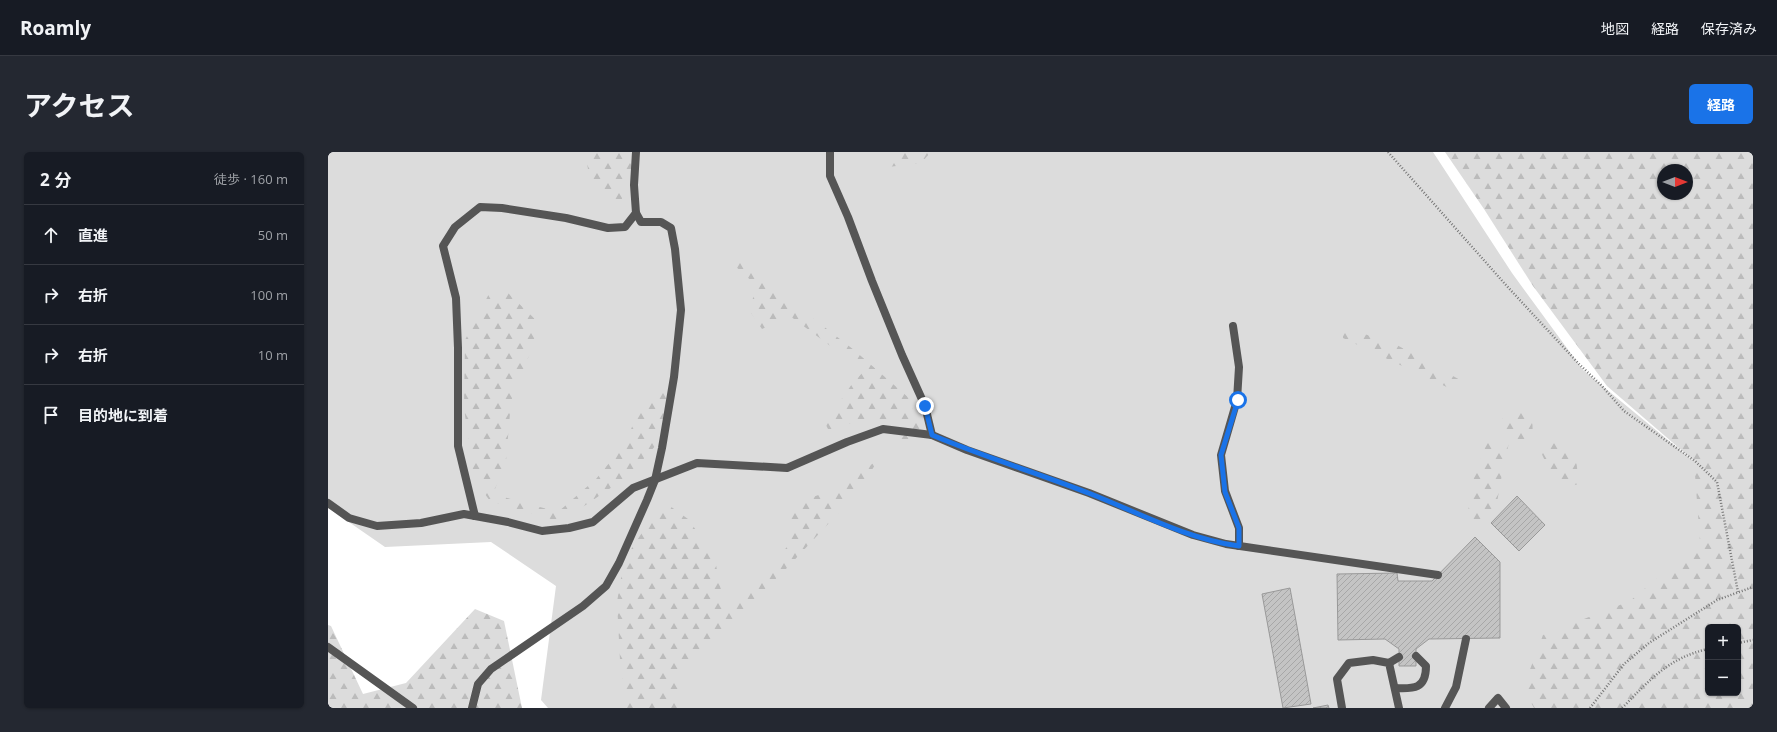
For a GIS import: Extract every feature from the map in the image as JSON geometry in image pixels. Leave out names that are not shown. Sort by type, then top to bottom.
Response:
[{"type":"lane","points":[[472,708],[478,684],[491,669],[583,606],[606,586],[619,563],[655,480],[674,377],[681,310],[675,249],[671,228],[661,222],[642,222],[636,213],[634,185],[636,152]]},
{"type":"lane","points":[[830,152],[830,176],[848,217],[899,348],[925,406],[932,435]]},
{"type":"lane","points":[[475,516],[458,446],[458,348],[456,298],[443,246],[455,227],[480,207],[502,208],[552,216],[608,228],[625,227],[636,213]]},
{"type":"lane","points":[[1233,326],[1239,367],[1238,400],[1221,455],[1225,492],[1239,528],[1239,546]]},
{"type":"lane","points":[[328,503],[349,518],[377,526],[421,523],[464,514],[508,522],[542,531],[569,528],[593,522],[633,488],[697,463],[788,468],[847,442],[883,429],[932,435],[967,450],[1089,493],[1193,535],[1239,546],[1438,575]]},
{"type":"lane","points":[[1445,708],[1456,687],[1466,638]]},
{"type":"lane","points":[[328,647],[413,708]]},
{"type":"lane","points":[[1389,664],[1399,656]]},
{"type":"lane","points":[[1395,688],[1412,689],[1421,684],[1426,675],[1426,666],[1416,656]]},
{"type":"lane","points":[[1342,708],[1337,679],[1348,664],[1373,660],[1389,664]]},
{"type":"lane","points":[[1389,664],[1399,708]]},
{"type":"lane","points":[[1489,708],[1498,698],[1506,708]]},
{"type":"path","points":[[1388,152],[1505,284],[1521,299],[1579,364],[1601,385],[1624,411],[1696,461],[1717,482],[1738,592]]},
{"type":"path","points":[[1590,708],[1624,664],[1648,643],[1717,600],[1753,587]]},
{"type":"path","points":[[1741,642],[1753,640]]},
{"type":"path","points":[[1622,708],[1657,672],[1690,653],[1705,650]]},
{"type":"green space","points":[[328,152],[1433,152],[1512,273],[1583,370],[1708,473],[1718,555],[1553,708],[548,708],[541,700],[556,586],[491,542],[385,547],[330,509],[328,502]]},
{"type":"green space","points":[[585,152],[636,152],[620,205],[589,175]]},
{"type":"green space","points":[[887,152],[931,152],[921,163],[888,167]]},
{"type":"green space","points":[[1445,152],[1753,152],[1753,708],[1534,708],[1523,688],[1543,635],[1630,601],[1700,542],[1694,461],[1607,386],[1533,286],[1484,209]]},
{"type":"green space","points":[[737,256],[782,294],[854,350],[909,398],[923,436],[895,444],[907,433],[892,420],[853,422],[830,433],[825,423],[852,384],[864,371],[790,316],[762,329],[749,310],[757,286],[734,265]]},
{"type":"green space","points":[[491,290],[505,290],[539,323],[530,353],[511,401],[506,461],[493,494],[558,512],[596,479],[624,445],[643,402],[671,381],[658,443],[628,476],[561,522],[490,501],[474,479],[464,408],[465,340]]},
{"type":"green space","points":[[1343,327],[1395,344],[1462,381],[1453,390],[1343,338]]},
{"type":"green space","points":[[1517,411],[1532,418],[1533,435],[1518,442],[1505,433],[1499,424],[1505,414]]},
{"type":"green space","points":[[1488,439],[1501,439],[1509,443],[1496,508],[1477,527],[1468,512],[1473,480]]},
{"type":"green space","points":[[1554,443],[1575,451],[1579,484],[1566,487],[1552,476],[1540,450]]},
{"type":"green space","points":[[878,460],[859,491],[785,570],[681,669],[677,708],[626,708],[620,660],[617,602],[624,560],[663,501],[688,519],[714,555],[725,610],[762,577],[791,542],[788,506],[835,489]]},
{"type":"green space","points":[[475,609],[504,621],[522,708],[328,708],[328,625],[331,626],[363,694],[406,683]]},
{"type":"building","points":[[1517,496],[1545,525],[1519,551],[1491,523]]},
{"type":"building","points":[[1475,537],[1500,562],[1500,638],[1429,639],[1416,649],[1416,666],[1399,666],[1399,649],[1385,639],[1338,640],[1337,574],[1397,573],[1398,581],[1432,581]]},
{"type":"building","points":[[1290,588],[1311,704],[1283,708],[1262,594]]},
{"type":"building","points":[[1328,705],[1329,708],[1313,708]]},
{"type":"route","points":[[925,406],[932,435],[967,450],[1089,493],[1193,535],[1239,546],[1239,528],[1225,492],[1221,455],[1238,400]]}]
